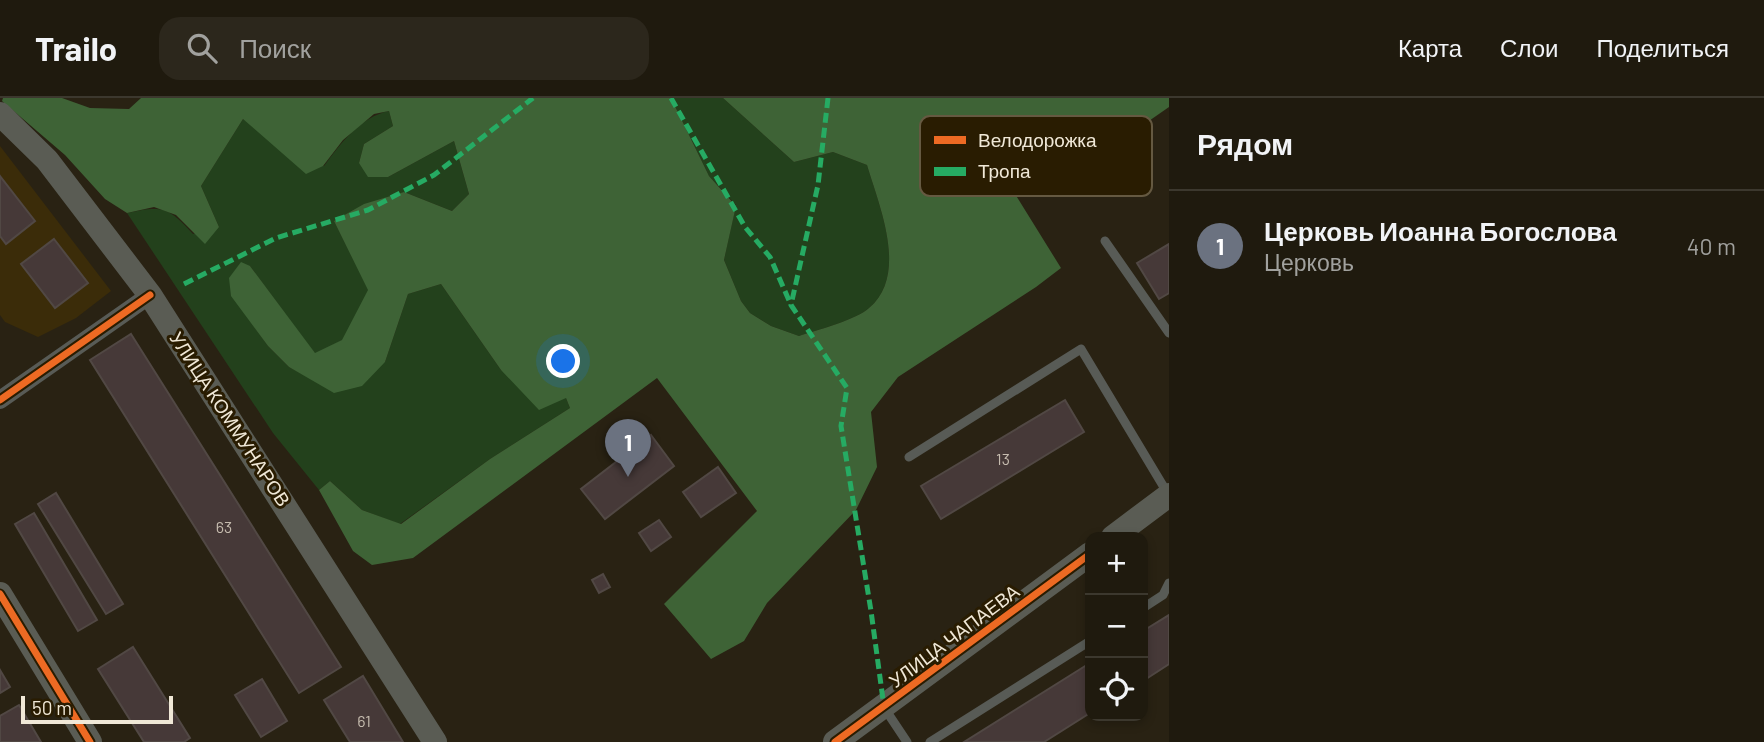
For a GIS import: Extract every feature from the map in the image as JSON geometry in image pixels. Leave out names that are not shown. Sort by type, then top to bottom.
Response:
[{"type":"main road","name":"УЛИЦА КОММУНАРОВ","points":[[0,114],[47,160],[150,295],[435,742]]},
{"type":"main road","points":[[1119,532],[1169,495]]},
{"type":"main road","name":"УЛИЦА ЧАПАЕВА","points":[[835,742],[1085,558]]},
{"type":"main road","points":[[0,594],[90,742]]},
{"type":"street","points":[[0,400],[150,295]]},
{"type":"lane","points":[[1105,241],[1169,333]]},
{"type":"lane","points":[[909,457],[1082,349],[1169,495]]},
{"type":"lane","points":[[1148,605],[1164,595],[1169,583]]},
{"type":"lane","points":[[930,742],[1085,644]]},
{"type":"lane","points":[[884,707],[907,742]]},
{"type":"shaded area","points":[[0,146],[111,291],[76,318],[38,337],[5,322],[0,315]]},
{"type":"green space","points":[[3,98],[62,98],[90,108],[129,109],[141,98],[671,98],[709,176],[736,206],[724,260],[741,301],[750,313],[771,326],[799,336],[855,317],[869,308],[881,294],[887,277],[888,239],[867,165],[833,152],[794,162],[723,98],[1169,98],[1169,107],[1152,119],[1152,116],[920,116],[920,196],[1016,196],[1061,268],[898,377],[871,412],[877,467],[856,510],[767,603],[744,641],[711,659],[664,604],[757,511],[657,378],[413,558],[372,565],[353,551],[319,490],[330,481],[362,510],[401,524],[490,459],[570,408],[566,398],[539,410],[501,370],[441,284],[408,294],[385,362],[362,386],[334,393],[289,367],[268,346],[231,296],[229,278],[241,262],[250,266],[315,353],[342,340],[368,290],[334,221],[364,204],[404,192],[452,211],[469,194],[454,141],[388,177],[368,177],[359,163],[364,144],[393,126],[389,111],[374,114],[343,140],[323,166],[306,174],[243,119],[201,186],[219,227],[205,244],[176,215],[154,207],[127,213],[105,199],[65,155],[2,101]]},
{"type":"green space","points":[[671,98],[723,98],[794,162],[833,152],[867,165],[888,239],[889,259],[881,294],[869,308],[846,321],[799,336],[771,326],[750,313],[741,301],[724,260],[736,205],[709,176]]},
{"type":"green space","points":[[389,111],[393,126],[364,144],[359,163],[388,177],[454,141],[469,194],[452,211],[404,192],[334,221],[369,290],[343,340],[315,354],[250,266],[252,323],[268,346],[289,367],[308,377],[385,362],[408,294],[441,284],[501,370],[566,398],[570,408],[490,459],[400,524],[362,510],[330,481],[319,490],[273,433],[127,213],[149,209],[164,210],[171,213],[193,234],[219,227],[201,186],[243,119],[324,166],[344,140],[360,125]]},
{"type":"building","points":[[0,176],[35,221],[6,244],[0,236]]},
{"type":"building","points":[[54,239],[88,283],[55,308],[21,264]]},
{"type":"building","points":[[1169,244],[1169,293],[1159,299],[1137,263]]},
{"type":"building","points":[[131,334],[341,667],[299,693],[90,360]]},
{"type":"building","points":[[1065,400],[1084,432],[941,519],[921,486]]},
{"type":"building","points":[[651,435],[674,466],[605,519],[581,489]]},
{"type":"building","points":[[718,467],[736,493],[701,517],[683,492]]},
{"type":"building","points":[[56,493],[123,604],[106,614],[38,504]]},
{"type":"building","points":[[34,513],[97,620],[78,631],[15,524]]},
{"type":"building","points":[[659,520],[671,537],[651,551],[639,533]]},
{"type":"building","points":[[603,574],[610,587],[599,593],[592,580]]},
{"type":"building","points":[[1169,615],[1169,664],[1148,678],[1148,658],[1148,628]]},
{"type":"building","points":[[133,647],[190,738],[184,742],[144,742],[98,669]]},
{"type":"building","points":[[1085,666],[1085,716],[1044,742],[964,742]]},
{"type":"building","points":[[0,670],[10,687],[0,693]]},
{"type":"building","points":[[363,676],[403,742],[350,742],[324,700]]},
{"type":"building","points":[[262,679],[287,721],[261,737],[235,695]]},
{"type":"building","points":[[19,705],[41,742],[0,742],[0,716]]},
{"type":"marked path","points":[[184,284],[276,238],[368,210],[434,175],[533,98]]},
{"type":"marked path","points":[[671,98],[745,227],[770,257],[791,305]]},
{"type":"marked path","points":[[828,98],[818,185],[791,305],[847,388],[841,426],[884,707]]},
{"type":"cycle path","points":[[0,400],[150,295]]},
{"type":"cycle path","points":[[835,742],[1085,558]]},
{"type":"cycle path","points":[[0,594],[90,742]]},
{"type":"place","name":"Церковь Иоанна Богослова","points":[[628,477]]}]
